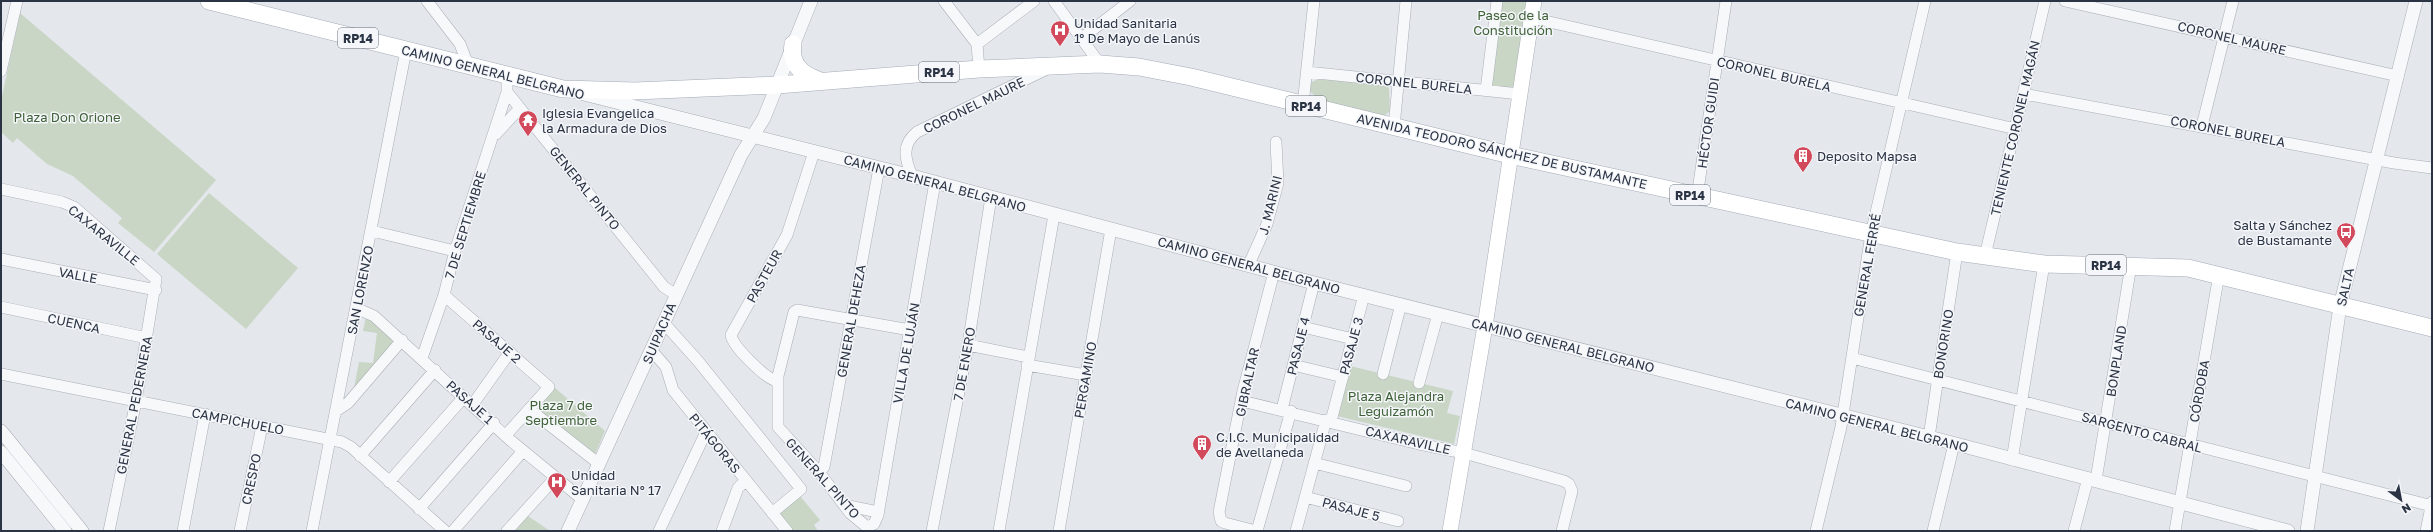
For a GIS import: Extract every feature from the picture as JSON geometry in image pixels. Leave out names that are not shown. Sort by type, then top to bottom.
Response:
[{"type":"main road","name":"CAMINO GENERAL BELGRANO","points":[[209,1],[468,65],[507,84],[563,89]]},
{"type":"main road","points":[[1450,531],[1485,326],[1534,1]]},
{"type":"main road","points":[[793,44],[792,56],[796,65],[805,75],[818,80]]},
{"type":"main road","name":"AVENIDA TEODORO SÁNCHEZ DE BUSTAMANTE","points":[[563,89],[635,91],[777,85],[818,80],[979,68],[1100,64],[1159,70],[1510,155],[1697,197],[1957,252],[2044,264],[2131,265],[2188,268],[2219,274],[2340,306],[2432,328]]},
{"type":"street","points":[[1,72],[17,1]]},
{"type":"street","points":[[427,1],[460,44],[468,65]]},
{"type":"street","points":[[753,136],[764,118],[811,1]]},
{"type":"street","points":[[944,1],[977,44],[979,68]]},
{"type":"street","points":[[977,44],[1034,1]]},
{"type":"street","points":[[1054,1],[1100,64]]},
{"type":"street","points":[[1082,38],[1130,1]]},
{"type":"street","points":[[1303,105],[1314,1]]},
{"type":"street","points":[[1394,127],[1397,82],[1406,1]]},
{"type":"street","points":[[1486,90],[1497,1]]},
{"type":"street","name":"HÉCTOR GUIDI","points":[[1697,197],[1726,1]]},
{"type":"street","name":"GENERAL FERRÉ","points":[[1816,531],[1842,416],[1871,234],[1925,1]]},
{"type":"street","name":"TENIENTE CORONEL MAGÁN","points":[[1985,256],[2045,1]]},
{"type":"street","name":"CORONEL MAURE","points":[[2065,1],[2398,76]]},
{"type":"street","points":[[2202,126],[2233,1]]},
{"type":"street","name":"SALTA","points":[[2307,531],[2340,306],[2416,1]]},
{"type":"street","name":"CORONEL BURELA","points":[[1532,18],[1901,104],[2016,129]]},
{"type":"street","name":"SAN LORENZO","points":[[312,531],[372,231],[406,50]]},
{"type":"street","name":"CORONEL MAURE","points":[[912,176],[905,158],[905,149],[911,137],[917,132],[1053,66]]},
{"type":"street","name":"CORONEL BURELA","points":[[1307,72],[1520,94]]},
{"type":"street","name":"GENERAL PINTO","points":[[507,84],[520,108],[664,287],[675,294]]},
{"type":"street","name":"7 DE SEPTIEMBRE","points":[[422,358],[444,295],[455,250],[493,138],[507,84]]},
{"type":"street","name":"CAMINO GENERAL BELGRANO","points":[[563,89],[912,176],[1054,215],[1249,264],[1274,272],[1929,437],[2012,460],[2092,479],[2288,531]]},
{"type":"street","name":"CORONEL BURELA","points":[[2024,94],[2202,126],[2376,160],[2432,168]]},
{"type":"street","points":[[493,138],[520,108]]},
{"type":"street","name":"SUIPACHA","points":[[570,530],[598,462],[652,351],[675,294],[741,155],[753,136]]},
{"type":"street","name":"J. MARINI","points":[[1249,264],[1267,224],[1278,183],[1276,142]]},
{"type":"street","name":"PASTEUR","points":[[778,381],[766,376],[760,371],[733,342],[731,335],[787,235],[814,152]]},
{"type":"street","name":"GENERAL DEHEZA","points":[[819,472],[824,467],[879,168]]},
{"type":"street","name":"VILLA DE LUJÁN","points":[[874,524],[878,512],[935,182]]},
{"type":"street","name":"CAXARAVILLE","points":[[1,189],[62,202],[74,207],[156,284]]},
{"type":"street","name":"7 DE ENERO","points":[[932,531],[968,345],[991,197]]},
{"type":"street","points":[[999,531],[1027,361],[1054,215]]},
{"type":"street","name":"PERGAMINO","points":[[1059,531],[1111,229]]},
{"type":"street","points":[[372,231],[455,250]]},
{"type":"street","name":"BONORINO","points":[[1929,437],[1957,252]]},
{"type":"street","name":"VALLE","points":[[1,259],[156,284]]},
{"type":"street","points":[[2012,460],[2044,264]]},
{"type":"street","name":"BONPLAND","points":[[2074,531],[2092,479],[2106,422],[2131,265]]},
{"type":"street","name":"GIBRALTAR","points":[[1257,531],[1225,523],[1219,517],[1242,401],[1274,272]]},
{"type":"street","name":"CÓRDOBA","points":[[2175,531],[2219,274]]},
{"type":"street","name":"PASAJE 4","points":[[1257,531],[1286,410],[1293,366],[1314,282]]},
{"type":"street","name":"GENERAL PEDERNERA","points":[[109,531],[136,401],[156,284]]},
{"type":"street","name":"PASAJE 2","points":[[444,295],[549,387],[529,409]]},
{"type":"street","name":"PASAJE 3","points":[[1296,531],[1314,463],[1343,377],[1364,295]]},
{"type":"street","points":[[1383,374],[1401,304]]},
{"type":"street","name":"CUENCA","points":[[1,307],[147,338]]},
{"type":"street","name":"PASAJE 1","points":[[356,308],[374,316],[494,423],[523,451],[582,499]]},
{"type":"street","points":[[778,381],[794,312],[804,310],[910,330]]},
{"type":"street","points":[[1420,383],[1438,314]]},
{"type":"street","points":[[664,322],[698,361],[801,489],[772,513]]},
{"type":"street","points":[[1303,327],[1353,339]]},
{"type":"street","points":[[336,411],[348,403],[402,340]]},
{"type":"street","points":[[968,345],[1086,375]]},
{"type":"street","name":"PITÁGORAS","points":[[652,351],[666,367],[673,390],[787,531]]},
{"type":"street","points":[[473,404],[510,352]]},
{"type":"street","name":"SARGENTO CABRAL","points":[[1852,358],[2021,402],[2106,422],[2190,445],[2432,505]]},
{"type":"street","points":[[1293,366],[1343,377]]},
{"type":"street","points":[[360,456],[435,370]]},
{"type":"street","name":"CAMPICHUELO","points":[[1,374],[330,439],[347,444],[444,531]]},
{"type":"street","name":"GENERAL PINTO","points":[[778,381],[779,390],[777,421],[781,431],[819,472],[844,504],[867,527],[874,524]]},
{"type":"street","points":[[389,482],[464,397]]},
{"type":"street","name":"CAXARAVILLE","points":[[1242,401],[1286,410],[1419,444],[1464,453],[1564,481],[1571,487],[1562,531]]},
{"type":"street","points":[[506,435],[529,409],[598,462]]},
{"type":"street","points":[[183,531],[205,414]]},
{"type":"street","points":[[419,509],[494,423]]},
{"type":"street","name":"CRESPO","points":[[240,531],[262,426]]},
{"type":"street","points":[[1,431],[82,531]]},
{"type":"street","points":[[659,531],[706,432]]},
{"type":"street","points":[[1933,531],[1954,444]]},
{"type":"street","points":[[453,531],[523,451]]},
{"type":"street","points":[[1,452],[65,531]]},
{"type":"street","points":[[1314,463],[1406,486]]},
{"type":"street","points":[[507,531],[555,478]]},
{"type":"street","points":[[722,531],[738,488],[746,480]]},
{"type":"street","name":"PASAJE 5","points":[[1305,497],[1398,521]]},
{"type":"street","points":[[844,504],[878,512]]},
{"type":"street","points":[[2426,531],[2432,505]]},
{"type":"street","points":[[429,531],[432,520]]},
{"type":"green space","name":"Paseo de la Constitución","points":[[1497,1],[1534,1],[1520,94],[1486,90]]},
{"type":"green space","name":"Plaza Don Orione","points":[[20,13],[216,180],[154,252],[118,223],[122,218],[73,176],[47,164],[17,138],[13,143],[1,132],[1,101]]},
{"type":"green space","points":[[1318,79],[1384,85],[1389,88],[1390,111],[1383,117],[1319,100],[1310,91],[1310,83]]},
{"type":"green space","points":[[209,193],[298,268],[246,329],[157,254]]},
{"type":"green space","points":[[366,317],[372,318],[398,341],[353,393],[359,362],[373,363],[377,333],[363,331]]},
{"type":"green space","name":"Plaza Alejandra Leguizamón","points":[[1346,365],[1453,391],[1447,413],[1460,416],[1454,444],[1333,415]]},
{"type":"green space","name":"Plaza 7 de Septiembre","points":[[554,387],[605,431],[595,454],[534,409]]},
{"type":"green space","points":[[800,496],[820,520],[814,525],[818,531],[792,531],[778,514]]},
{"type":"green space","points":[[528,516],[550,531],[513,531]]},
{"type":"place","name":"Unidad Sanitaria 1° De Mayo de Lanús","points":[[1060,47]]},
{"type":"place","name":"Iglesia Evangelica la Armadura de Dios","points":[[528,137]]},
{"type":"place","name":"Deposito Mapsa","points":[[1803,173]]},
{"type":"place","name":"Salta y Sánchez de Bustamante","points":[[2346,249]]},
{"type":"place","name":"C.I.C. Municipalidad de Avellaneda","points":[[1202,461]]},
{"type":"place","name":"Unidad Sanitaria N° 17","points":[[557,499]]}]
